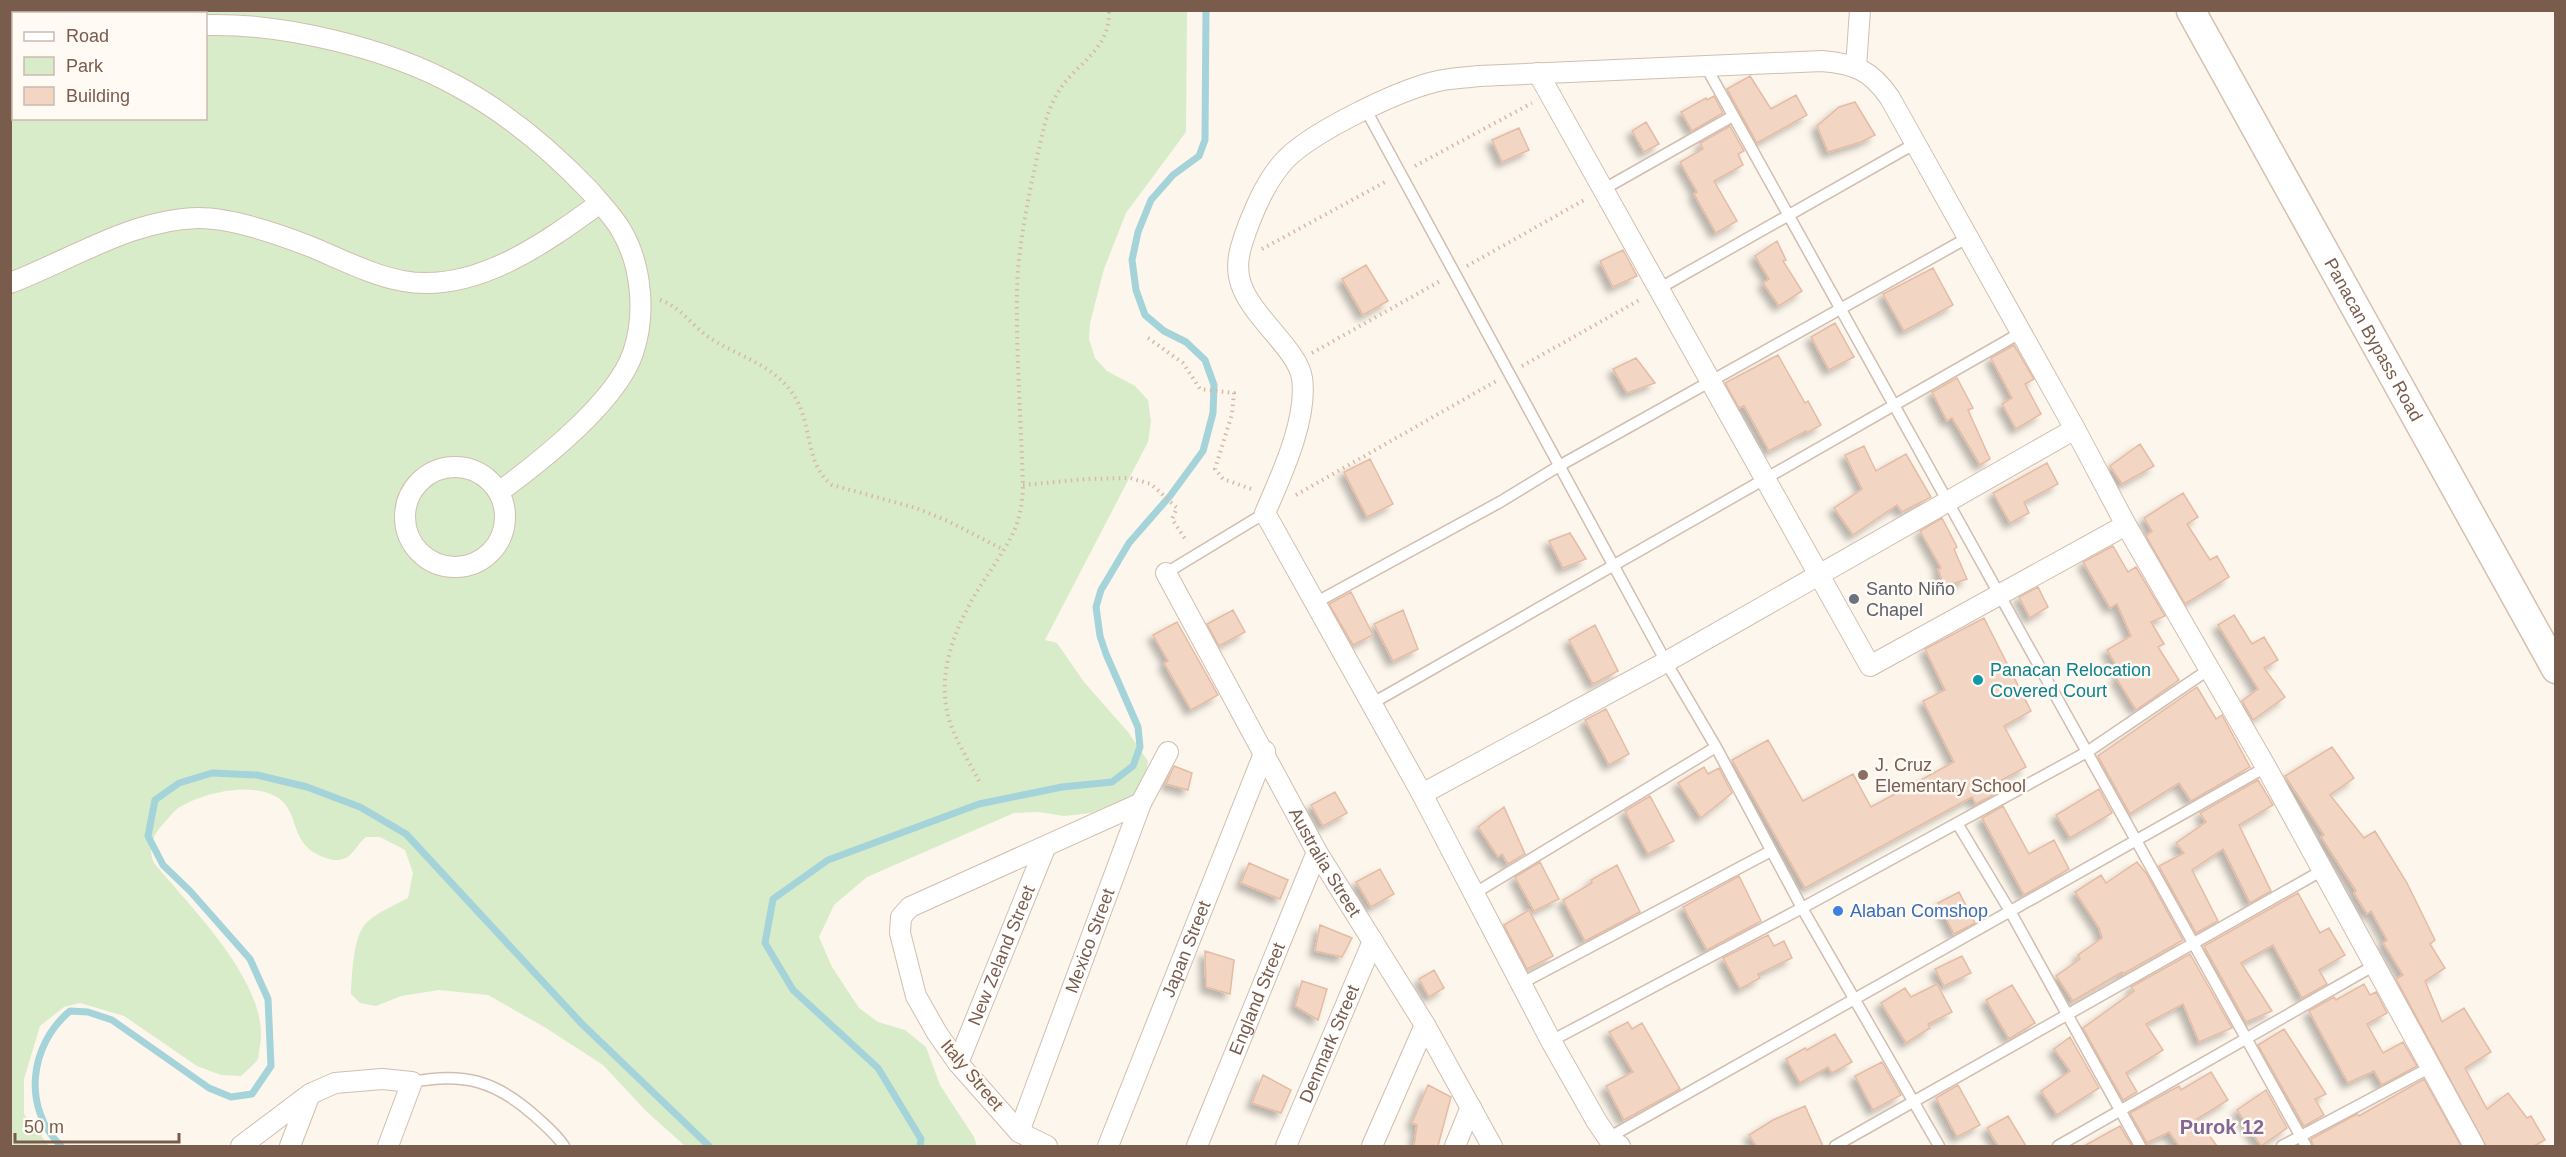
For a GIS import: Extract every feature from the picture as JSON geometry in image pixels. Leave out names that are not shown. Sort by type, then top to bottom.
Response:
[{"type":"main road","name":"Panacan Bypass Road","points":[[2191,11],[2556,669]]},
{"type":"street","points":[[1856,67],[1860,10]]},
{"type":"street","points":[[218,20],[331,40],[400,61],[455,85],[516,124],[563,162],[621,230],[635,263],[639,294],[640,326],[632,355],[620,378],[579,425],[545,457],[499,492]]},
{"type":"street","points":[[1614,1142],[1551,1041],[1422,794],[1315,603],[1268,505],[1287,457],[1299,415],[1302,376],[1296,362],[1252,306],[1241,285],[1238,263],[1240,251],[1266,187],[1285,161],[1304,144],[1366,110],[1406,91],[1436,81],[1479,76],[1822,61],[1856,67],[1871,75],[1882,86],[1916,142],[2126,525],[2266,767],[2474,1146]]},
{"type":"street","points":[[1538,73],[1870,666],[2126,525]]},
{"type":"street","points":[[10,283],[145,226],[173,219],[202,218],[280,235],[374,273],[402,281],[427,284],[455,281],[501,264],[539,245],[600,203]]},
{"type":"street","points":[[1422,794],[1666,662],[2075,429]]},
{"type":"street","points":[[448,467],[463,467],[477,472],[490,481],[499,492],[504,507],[505,522],[494,549],[483,559],[469,565],[454,567],[439,565],[426,558],[415,548],[408,534],[405,520],[406,505],[411,491],[434,471],[448,467]]},
{"type":"street","name":"Australia Street","points":[[1166,573],[1317,852],[1425,1025],[1492,1146]]},
{"type":"street","name":"Japan Street","points":[[1108,1146],[1264,751]]},
{"type":"street","name":"Mexico Street","points":[[1020,1132],[1141,803],[1168,752]]},
{"type":"street","points":[[1045,848],[1141,803]]},
{"type":"street","name":"Italy Street","points":[[1045,848],[910,907],[901,917],[900,933],[916,996],[958,1064],[1020,1132],[1047,1146]]},
{"type":"street","name":"New Zeland Street","points":[[958,1064],[1045,848]]},
{"type":"street","name":"England Street","points":[[1197,1146],[1317,852]]},
{"type":"street","name":"Denmark Street","points":[[1286,1146],[1373,941]]},
{"type":"street","points":[[1372,1146],[1425,1025]]},
{"type":"street","points":[[241,1146],[310,1094],[335,1083],[382,1079],[412,1082],[388,1146]]},
{"type":"street","points":[[290,1146],[310,1094]]},
{"type":"street","points":[[1455,1146],[1471,1107]]},
{"type":"lane","points":[[1705,65],[2306,1146]]},
{"type":"lane","points":[[1366,110],[1802,908],[1939,1146]]},
{"type":"lane","points":[[1604,189],[1733,116]]},
{"type":"lane","points":[[1660,288],[1916,142]]},
{"type":"lane","points":[[1315,603],[1500,502],[1559,466],[1969,237]]},
{"type":"lane","points":[[1371,704],[2022,332]]},
{"type":"lane","points":[[1166,573],[1197,555],[1268,505]]},
{"type":"lane","points":[[1551,1041],[1802,908],[2087,752],[2208,670]]},
{"type":"lane","points":[[1475,893],[1716,747]]},
{"type":"lane","points":[[1614,1142],[1854,999],[2266,767]]},
{"type":"lane","points":[[1957,823],[2010,911],[2140,1146]]},
{"type":"lane","points":[[1522,983],[1771,850]]},
{"type":"lane","points":[[1836,1146],[2323,870]]},
{"type":"lane","points":[[2058,1146],[2375,966]]},
{"type":"lane","points":[[2282,1146],[2431,1067]]},
{"type":"lane","points":[[412,1082],[436,1077],[462,1077],[497,1088],[524,1106],[557,1135],[564,1146]]},
{"type":"path","points":[[979,781],[949,719],[945,700],[945,675],[950,650],[959,627],[980,585],[1017,530],[1023,504],[1017,288],[1044,125],[1050,107],[1060,89],[1075,71],[1095,54],[1104,36],[1109,10]]},
{"type":"path","points":[[639,294],[665,301],[680,311],[707,336],[760,364],[783,381],[800,406],[815,463],[823,479],[832,486],[916,508],[948,521],[1004,550]]},
{"type":"path","points":[[1148,338],[1182,363],[1200,389],[1234,393],[1232,414],[1215,469],[1223,479],[1268,505],[1509,374],[1627,306]]},
{"type":"path","points":[[1023,485],[1113,477],[1142,481],[1159,489],[1177,508],[1172,514],[1172,519],[1197,555]]},
{"type":"green space","points":[[11,11],[1187,11],[1186,132],[1126,213],[1104,269],[1090,323],[1089,339],[1095,358],[1107,371],[1135,386],[1148,400],[1151,421],[1148,442],[1045,640],[1057,643],[1084,682],[1128,732],[1148,761],[1146,777],[1131,798],[1091,813],[1064,816],[1039,812],[1014,813],[867,877],[834,905],[819,937],[832,967],[859,1008],[878,1022],[905,1030],[926,1047],[940,1085],[974,1137],[977,1146],[685,1146],[646,1111],[603,1065],[546,1028],[488,995],[439,990],[401,996],[376,1006],[360,1003],[351,994],[356,945],[362,928],[371,918],[408,898],[413,873],[405,850],[380,837],[366,837],[347,857],[341,860],[326,858],[305,845],[290,811],[277,797],[266,792],[240,790],[212,794],[177,809],[157,832],[152,842],[151,852],[154,863],[225,948],[241,973],[253,998],[260,1022],[258,1059],[241,1076],[221,1075],[197,1066],[124,1016],[80,1003],[64,1007],[40,1026],[24,1079],[24,1114],[49,1146],[11,1146]]},
{"type":"building","points":[[1750,76],[1771,109],[1796,95],[1807,115],[1757,143],[1727,89]]},
{"type":"building","points":[[1714,96],[1723,113],[1692,131],[1681,112]]},
{"type":"building","points":[[1855,102],[1875,135],[1861,142],[1828,152],[1817,126],[1839,107]]},
{"type":"building","points":[[1646,122],[1659,144],[1644,152],[1632,131]]},
{"type":"building","points":[[1730,126],[1744,151],[1738,154],[1743,165],[1714,181],[1737,221],[1716,233],[1694,194],[1697,192],[1680,162],[1703,149],[1700,143]]},
{"type":"building","points":[[1519,128],[1529,150],[1502,162],[1492,140]]},
{"type":"building","points":[[1777,241],[1786,260],[1783,261],[1802,291],[1779,306],[1763,283],[1769,279],[1755,256]]},
{"type":"building","points":[[1623,250],[1637,276],[1613,287],[1600,261]]},
{"type":"building","points":[[1366,265],[1388,301],[1363,315],[1342,279]]},
{"type":"building","points":[[1933,268],[1953,305],[1904,331],[1883,294]]},
{"type":"building","points":[[1835,323],[1854,357],[1829,370],[1811,337]]},
{"type":"building","points":[[2014,345],[2034,379],[2025,384],[2041,414],[2016,429],[2002,404],[2012,398],[1991,358]]},
{"type":"building","points":[[1778,355],[1805,403],[1808,401],[1821,425],[1769,451],[1744,406],[1739,408],[1725,383]]},
{"type":"building","points":[[1636,358],[1655,383],[1627,393],[1613,369]]},
{"type":"building","points":[[1957,378],[1973,408],[1968,410],[1990,459],[1980,465],[1952,418],[1947,421],[1932,392]]},
{"type":"building","points":[[2140,444],[2154,466],[2122,484],[2110,466]]},
{"type":"building","points":[[1864,446],[1876,471],[1906,454],[1931,497],[1902,512],[1897,505],[1853,535],[1834,508],[1862,489],[1845,455]]},
{"type":"building","points":[[1370,459],[1393,504],[1367,517],[1344,472]]},
{"type":"building","points":[[2047,463],[2058,484],[2024,502],[2029,513],[2010,523],[1993,493]]},
{"type":"building","points":[[2183,493],[2198,517],[2187,524],[2210,560],[2217,556],[2229,577],[2185,604],[2146,536],[2152,531],[2144,518]]},
{"type":"building","points":[[1942,518],[1957,547],[1954,549],[1967,579],[1944,587],[1938,569],[1941,568],[1920,531]]},
{"type":"building","points":[[1570,533],[1586,559],[1563,568],[1549,541]]},
{"type":"building","points":[[2113,546],[2128,572],[2136,567],[2165,616],[2151,622],[2164,644],[2158,647],[2179,680],[2136,710],[2116,678],[2121,674],[2107,650],[2131,636],[2117,604],[2110,608],[2083,562]]},
{"type":"building","points":[[2038,587],[2048,607],[2030,618],[2019,597]]},
{"type":"building","points":[[1351,592],[1373,635],[1353,645],[1329,604]]},
{"type":"building","points":[[1233,610],[1245,632],[1219,646],[1207,624]]},
{"type":"building","points":[[1403,610],[1418,649],[1393,661],[1374,624]]},
{"type":"building","points":[[2234,615],[2252,644],[2264,637],[2278,660],[2264,668],[2285,697],[2253,720],[2242,701],[2258,689],[2218,625]]},
{"type":"building","points":[[1984,618],[2031,711],[2004,726],[2026,767],[1994,784],[1997,793],[1976,804],[1972,797],[1805,888],[1732,760],[1768,740],[1803,801],[1853,774],[1871,807],[1954,762],[1923,701],[1945,690],[1925,649]]},
{"type":"building","points":[[1177,622],[1218,695],[1191,710],[1164,663],[1168,661],[1153,635]]},
{"type":"building","points":[[1595,625],[1618,671],[1593,684],[1569,640]]},
{"type":"building","points":[[2197,687],[2216,719],[2222,715],[2250,767],[2191,801],[2179,783],[2130,814],[2098,756]]},
{"type":"building","points":[[1606,709],[1629,754],[1609,765],[1585,720]]},
{"type":"building","points":[[2332,747],[2354,778],[2330,795],[2364,838],[2375,831],[2407,883],[2435,940],[2430,944],[2445,968],[2425,981],[2442,1022],[2464,1008],[2491,1052],[2465,1068],[2487,1109],[2508,1093],[2527,1118],[2531,1116],[2545,1140],[2534,1146],[2486,1146],[2396,979],[2403,975],[2383,943],[2387,940],[2371,911],[2367,914],[2354,893],[2356,891],[2321,837],[2324,835],[2285,776]]},
{"type":"building","points":[[1174,766],[1192,773],[1188,790],[1166,784]]},
{"type":"building","points":[[1704,767],[1708,774],[1719,768],[1732,793],[1701,818],[1678,783]]},
{"type":"building","points":[[2258,780],[2273,805],[2239,825],[2271,891],[2250,903],[2223,849],[2192,870],[2218,921],[2196,933],[2159,866],[2184,853],[2176,843],[2206,822],[2200,813]]},
{"type":"building","points":[[2099,789],[2112,813],[2070,838],[2056,815]]},
{"type":"building","points":[[1335,792],[1347,813],[1323,826],[1311,805]]},
{"type":"building","points":[[1650,796],[1674,841],[1648,854],[1625,811]]},
{"type":"building","points":[[2003,806],[2029,854],[2054,840],[2069,869],[2024,895],[1982,818]]},
{"type":"building","points":[[1504,807],[1525,854],[1508,864],[1502,854],[1498,857],[1478,827]]},
{"type":"building","points":[[1540,862],[1559,899],[1534,911],[1515,877]]},
{"type":"building","points":[[2137,862],[2146,873],[2183,940],[2073,1001],[2056,976],[2080,959],[2078,955],[2102,938],[2099,928],[2075,892],[2101,875],[2106,883]]},
{"type":"building","points":[[1249,863],[1288,880],[1280,899],[1241,883]]},
{"type":"building","points":[[1617,865],[1640,912],[1585,941],[1563,900]]},
{"type":"building","points":[[1380,869],[1394,894],[1371,907],[1356,882]]},
{"type":"building","points":[[1739,876],[1761,921],[1707,950],[1683,907]]},
{"type":"building","points":[[1959,892],[1975,923],[1954,934],[1938,903]]},
{"type":"building","points":[[2298,893],[2320,933],[2329,928],[2345,955],[2319,970],[2327,984],[2302,998],[2273,945],[2241,963],[2272,1011],[2246,1022],[2204,946]]},
{"type":"building","points":[[1529,910],[1553,956],[1527,969],[1504,925]]},
{"type":"building","points":[[1320,925],[1352,938],[1342,957],[1315,951]]},
{"type":"building","points":[[1768,935],[1774,946],[1784,941],[1792,958],[1758,974],[1760,978],[1740,989],[1723,958]]},
{"type":"building","points":[[1205,951],[1234,960],[1230,994],[1206,987]]},
{"type":"building","points":[[2190,954],[2232,1028],[2199,1042],[2183,1004],[2146,1024],[2163,1050],[2126,1073],[2137,1092],[2123,1100],[2083,1028],[2134,991],[2131,987]]},
{"type":"building","points":[[1962,956],[1971,973],[1944,986],[1935,969]]},
{"type":"building","points":[[1434,970],[1444,988],[1429,997],[1419,979]]},
{"type":"building","points":[[1302,981],[1327,989],[1318,1020],[1295,1006]]},
{"type":"building","points":[[1937,984],[1952,1012],[1928,1024],[1930,1028],[1906,1043],[1881,1003],[1905,988],[1911,997]]},
{"type":"building","points":[[2364,984],[2370,995],[2376,992],[2387,1013],[2367,1024],[2383,1053],[2403,1042],[2417,1066],[2382,1085],[2374,1071],[2348,1083],[2309,1011],[2334,997],[2336,1000]]},
{"type":"building","points":[[2012,985],[2035,1023],[2009,1039],[1986,1000]]},
{"type":"building","points":[[1628,1022],[1632,1029],[1642,1023],[1680,1089],[1624,1120],[1606,1086],[1633,1072],[1609,1032]]},
{"type":"building","points":[[2284,1029],[2326,1094],[2315,1099],[2324,1115],[2304,1126],[2258,1045]]},
{"type":"building","points":[[1835,1034],[1852,1062],[1832,1073],[1828,1067],[1800,1083],[1786,1059]]},
{"type":"building","points":[[2070,1037],[2099,1088],[2057,1115],[2041,1091],[2070,1071],[2054,1049]]},
{"type":"building","points":[[1882,1062],[1901,1095],[1873,1110],[1855,1076]]},
{"type":"building","points":[[2211,1072],[2228,1100],[2197,1119],[2217,1146],[2179,1146],[2169,1132],[2147,1143],[2130,1113],[2179,1086],[2181,1090]]},
{"type":"building","points":[[1263,1075],[1291,1090],[1281,1113],[1252,1103]]},
{"type":"building","points":[[2424,1079],[2461,1146],[2313,1146],[2311,1139],[2357,1114],[2359,1116]]},
{"type":"building","points":[[1428,1085],[1451,1097],[1438,1146],[1414,1146],[1417,1125],[1412,1123]]},
{"type":"building","points":[[1958,1085],[1980,1125],[1957,1137],[1936,1098]]},
{"type":"building","points":[[2266,1090],[2287,1128],[2261,1146],[2237,1110]]},
{"type":"building","points":[[1805,1106],[1823,1146],[1756,1146],[1749,1135],[1773,1120]]},
{"type":"building","points":[[2008,1116],[2026,1146],[1998,1146],[1987,1128]]},
{"type":"building","points":[[2120,1126],[2132,1146],[2084,1146]]},
{"type":"waterway","points":[[920,1146],[921,1139],[878,1068],[793,990],[765,943],[773,899],[828,860],[979,804],[1062,787],[1112,782],[1133,766],[1140,747],[1138,727],[1106,654],[1100,636],[1096,607],[1101,590],[1129,543],[1170,496],[1203,451],[1213,413],[1214,385],[1205,360],[1186,342],[1164,331],[1145,315],[1136,290],[1132,260],[1138,232],[1151,200],[1173,175],[1199,156],[1205,140],[1206,10]]},
{"type":"waterway","points":[[61,1146],[49,1131],[40,1114],[36,1096],[36,1077],[39,1059],[46,1041],[56,1025],[70,1011],[88,1012],[112,1020],[209,1088],[231,1097],[252,1094],[271,1066],[268,999],[250,959],[190,891],[163,865],[148,836],[155,800],[179,783],[212,773],[257,775],[307,787],[360,807],[406,834],[582,1024],[709,1146]]},
{"type":"place","name":"Santo Niño Chapel","points":[[1854,599]]},
{"type":"place","name":"Panacan Relocation Covered Court","points":[[1978,680]]},
{"type":"place","name":"J. Cruz Elementary School","points":[[1863,775]]},
{"type":"place","name":"Alaban Comshop","points":[[1838,911]]},
{"type":"district","name":"Purok 12","points":[[2222,1127]]}]
